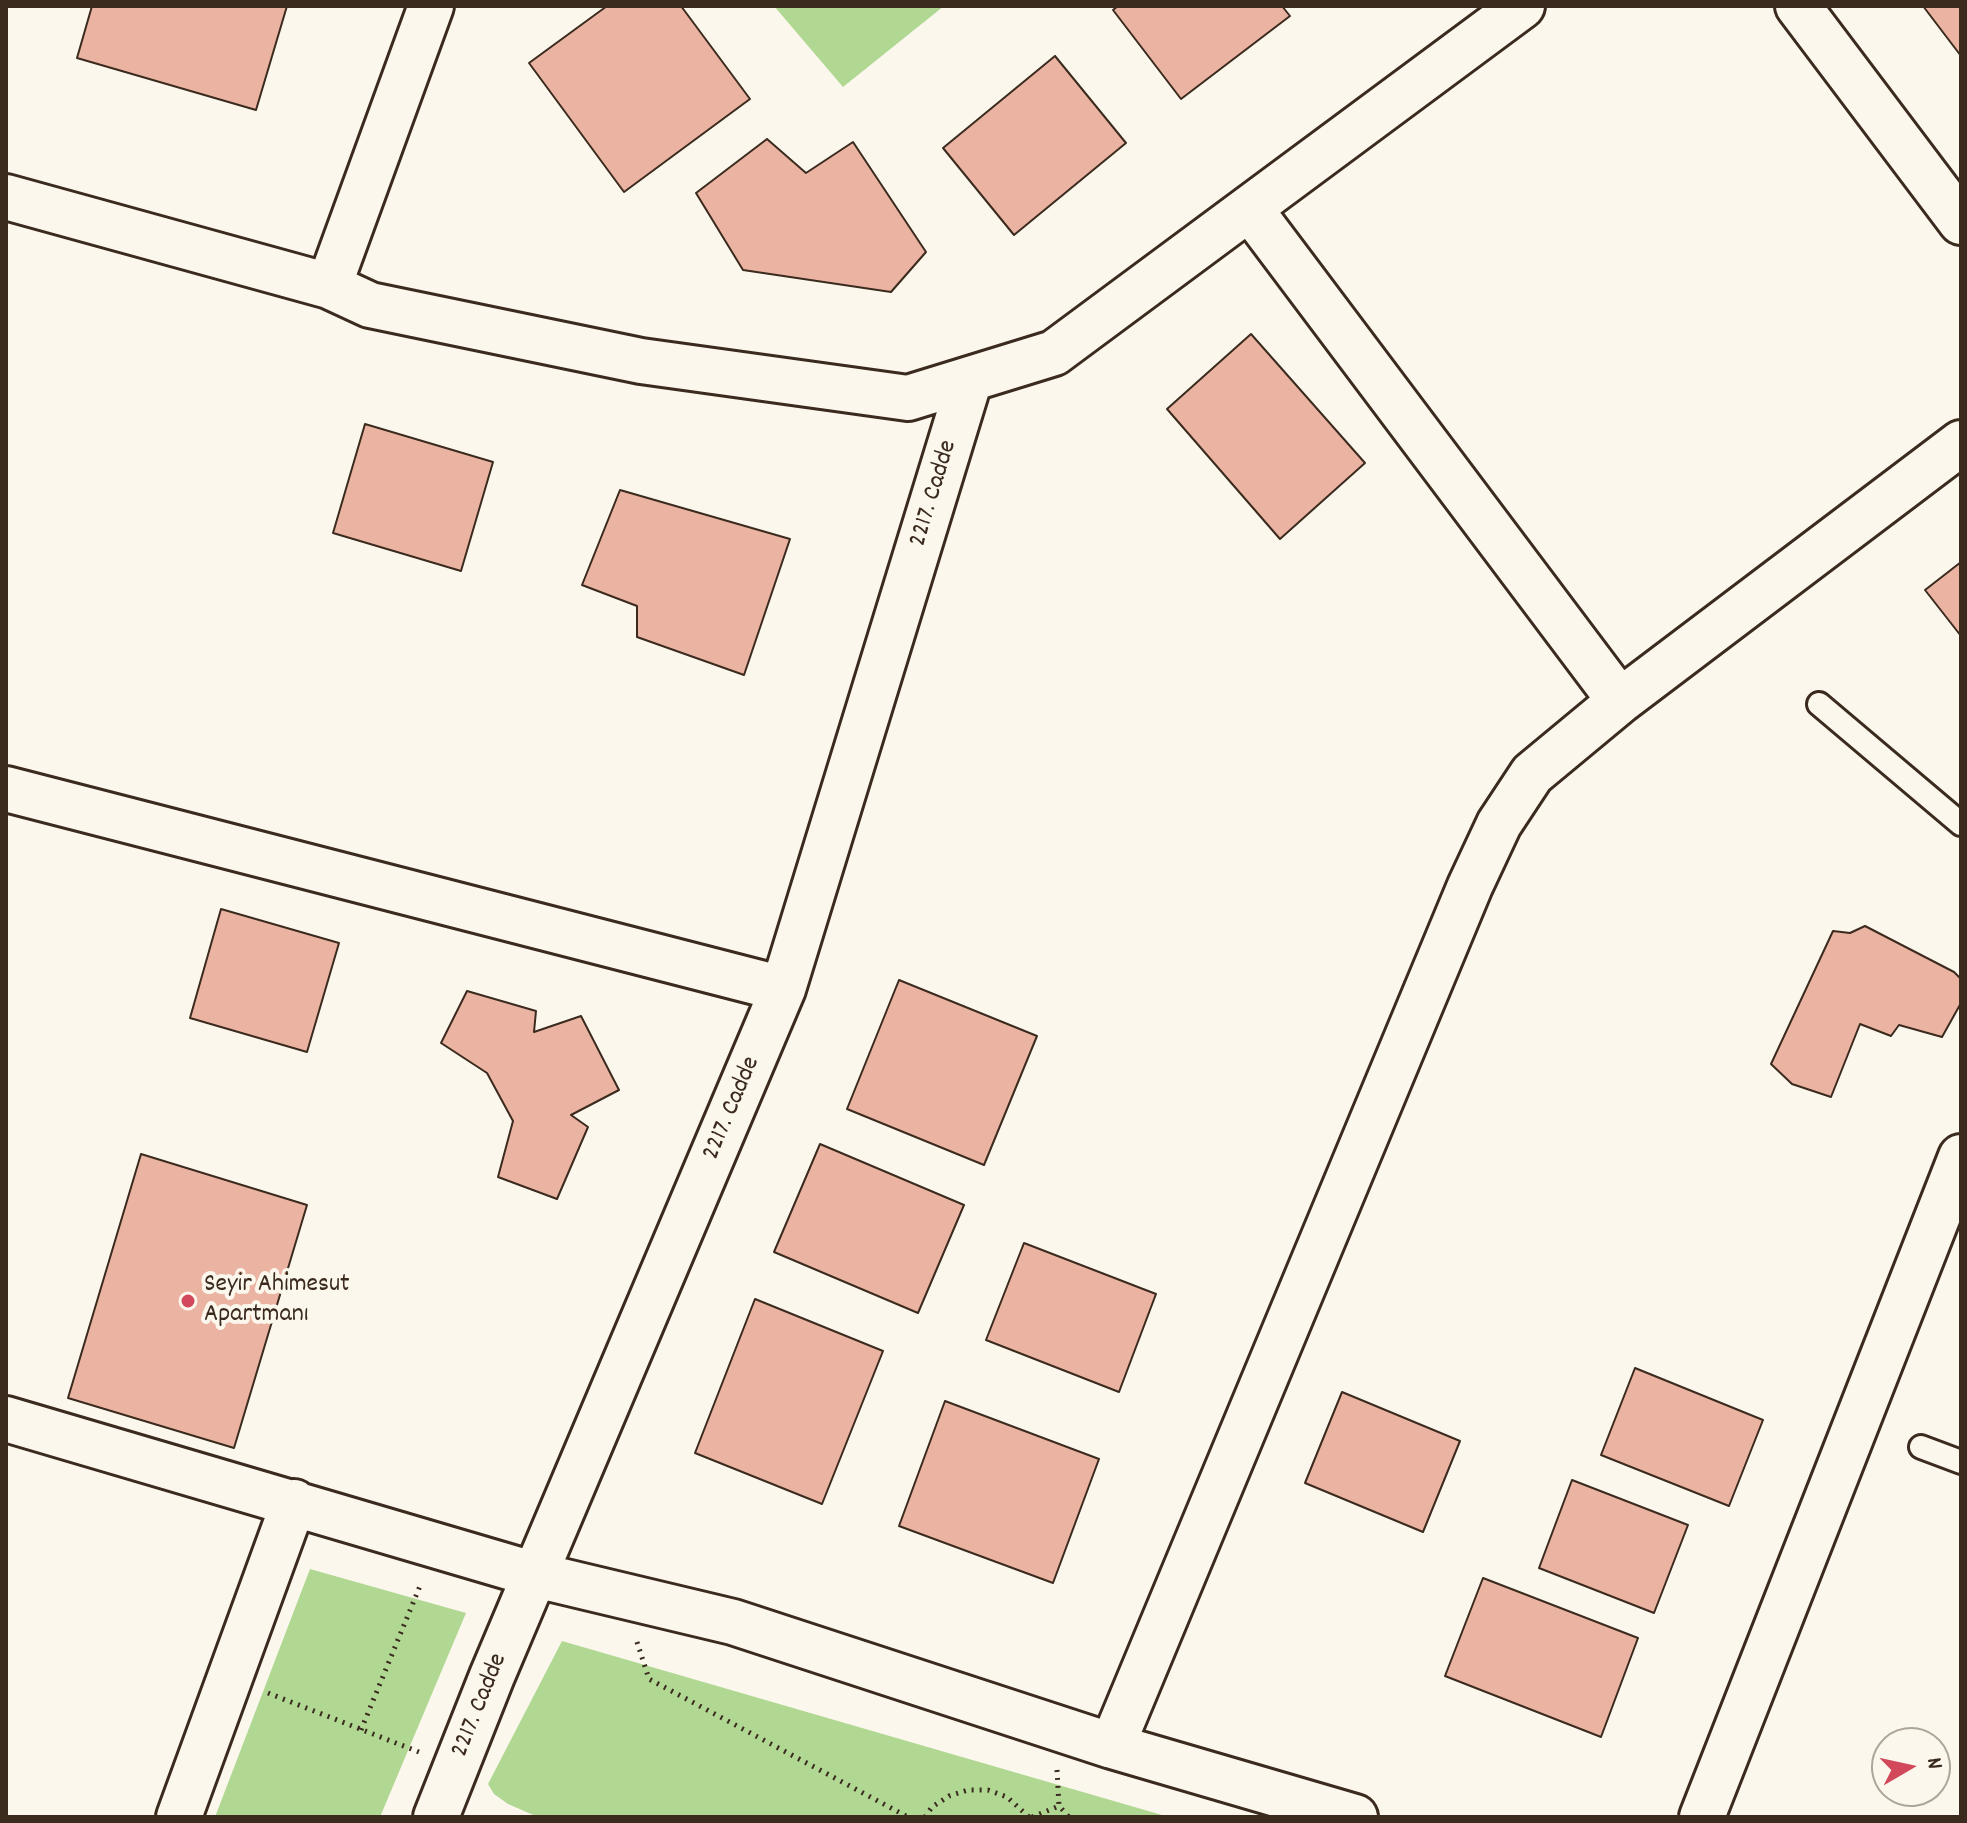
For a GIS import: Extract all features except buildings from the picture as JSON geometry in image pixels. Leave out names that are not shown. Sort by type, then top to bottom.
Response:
[{"type":"street","points":[[329,286],[431,6]]},
{"type":"street","points":[[6,197],[329,286],[370,305],[641,361],[908,398],[1054,353],[1522,6]]},
{"type":"street","points":[[1798,6],[1961,222]]},
{"type":"street","points":[[1250,209],[1620,701]]},
{"type":"street","name":"2217. Cadde","points":[[450,1802],[536,1575],[783,989],[970,379]]},
{"type":"street","points":[[1112,1746],[1458,915],[1499,824],[1532,774],[1620,701],[1961,443]]},
{"type":"street","points":[[6,789],[783,989]]},
{"type":"street","points":[[1702,1817],[1961,1157]]},
{"type":"street","points":[[6,1419],[536,1575],[733,1622],[1112,1746],[1355,1817]]},
{"type":"street","points":[[179,1817],[294,1502]]},
{"type":"lane","points":[[1819,704],[1961,824]]},
{"type":"lane","points":[[1921,1447],[1961,1462]]},
{"type":"path","points":[[361,1730],[437,1545]]},
{"type":"path","points":[[622,1595],[649,1679],[908,1817]]},
{"type":"path","points":[[230,1678],[361,1730],[450,1802]]},
{"type":"path","points":[[925,1817],[932,1807],[949,1796],[968,1790],[988,1790],[1007,1797],[1030,1817],[1059,1806]]},
{"type":"green space","points":[[774,6],[944,6],[843,87]]},
{"type":"green space","points":[[310,1569],[466,1613],[380,1817],[215,1817]]},
{"type":"green space","points":[[562,1641],[1169,1817],[538,1817],[508,1804],[494,1794],[488,1784]]},
{"type":"place","name":"Seyir Ahimesut Apartmanı","points":[[188,1301]]}]
